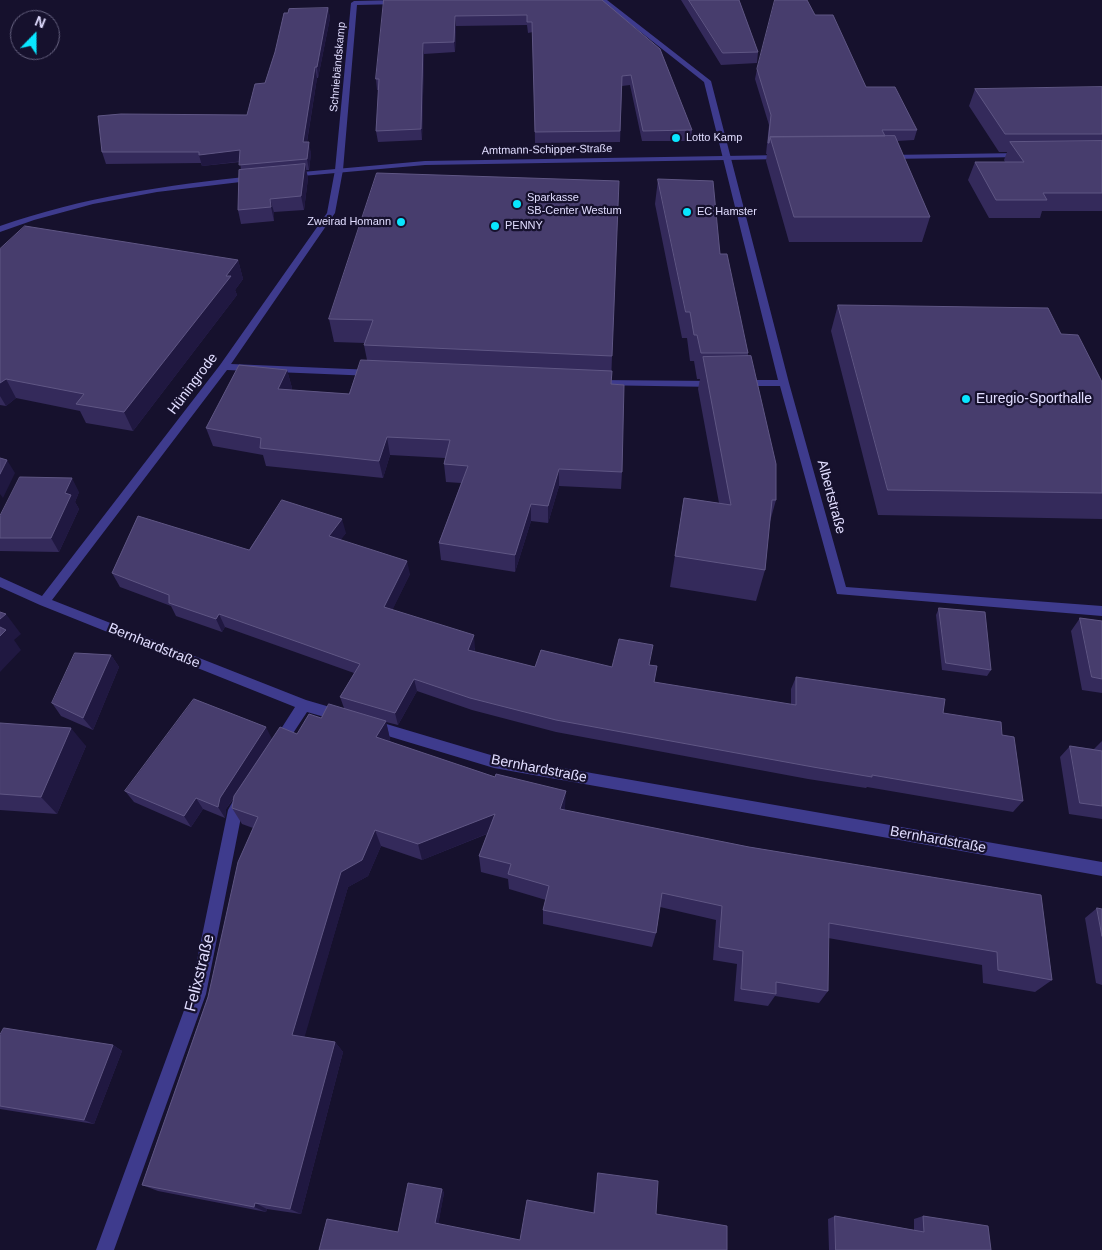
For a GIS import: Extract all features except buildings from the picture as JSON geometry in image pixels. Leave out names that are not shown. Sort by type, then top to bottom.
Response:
[{"type":"street","name":"Albertstraße","points":[[603,0],[708,81],[784,383],[841,591],[1102,611]]},
{"type":"street","name":"Schniebändskamp","points":[[338,170],[354,3],[404,2]]},
{"type":"street","points":[[879,157],[1034,155]]},
{"type":"street","name":"Amtmann-Schipper-Straße","points":[[282,176],[425,163],[792,158]]},
{"type":"street","name":"Hüningrode","points":[[44,602],[224,367],[331,213],[338,170]]},
{"type":"street","points":[[0,229],[51,211],[111,196],[169,186],[263,178]]},
{"type":"street","points":[[224,367],[383,374]]},
{"type":"street","points":[[582,382],[632,385],[784,383]]},
{"type":"street","name":"Bernhardstraße","points":[[0,582],[44,602],[304,705],[494,762],[1102,869]]},
{"type":"street","points":[[272,754],[304,705]]},
{"type":"street","name":"Felixstraße","points":[[105,1250],[198,994],[235,810],[251,786]]},
{"type":"place","name":"Lotto Kamp","points":[[676,138]]},
{"type":"place","name":"Sparkasse SB-Center Westum","points":[[517,204]]},
{"type":"place","name":"EC Hamster","points":[[687,212]]},
{"type":"place","name":"Zweirad Homann","points":[[401,222]]},
{"type":"place","name":"PENNY","points":[[495,226]]},
{"type":"place","name":"Euregio-Sporthalle","points":[[966,399]]}]
